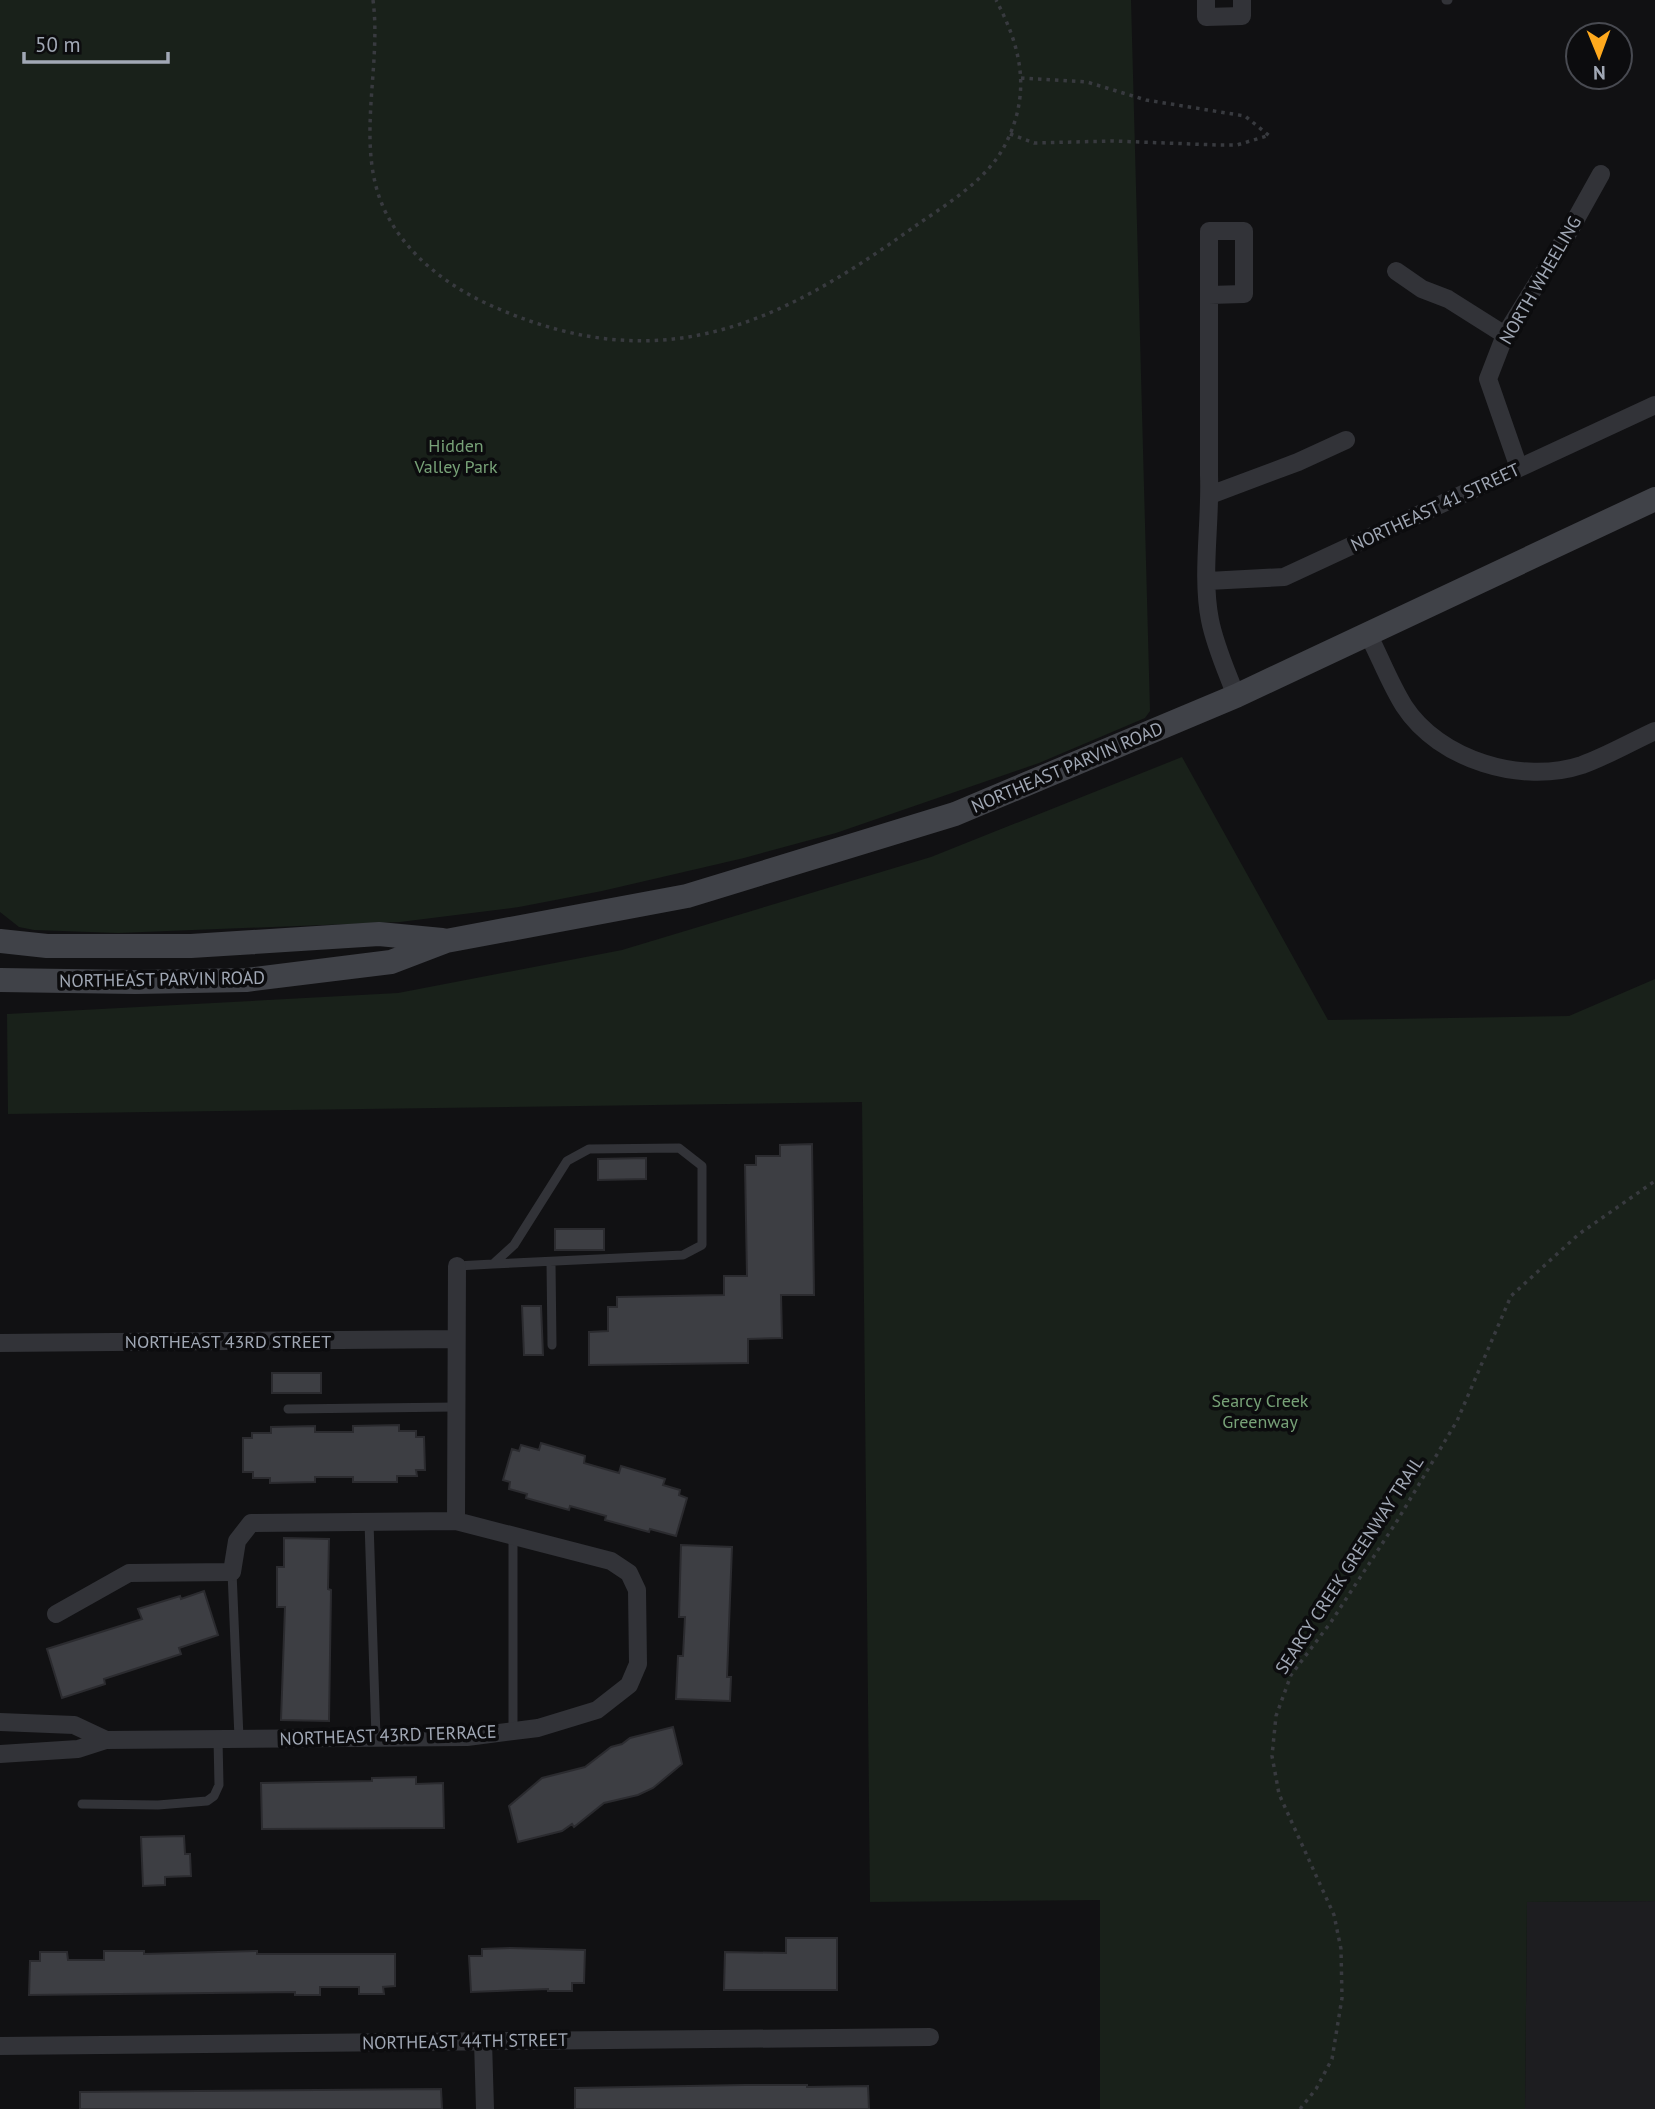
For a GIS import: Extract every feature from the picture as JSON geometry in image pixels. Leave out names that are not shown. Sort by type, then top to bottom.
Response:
[{"type":"main road","name":"NORTHEAST PARVIN ROAD","points":[[0,980],[246,980],[391,962],[446,941],[687,897],[954,814],[1236,696],[1655,499]]},
{"type":"main road","name":"NORTHEAST PARVIN ROAD","points":[[0,941],[47,946],[191,946],[379,934],[446,941]]},
{"type":"street","points":[[1206,0],[1206,17],[1242,16],[1242,0]]},
{"type":"street","name":"NORTH WHEELING","points":[[1519,468],[1488,379],[1505,335],[1601,174]]},
{"type":"street","points":[[1396,271],[1422,289],[1448,299],[1505,335]]},
{"type":"street","points":[[1209,295],[1210,619],[1236,696]]},
{"type":"street","name":"NORTHEAST 41 STREET","points":[[1208,581],[1284,577],[1655,405]]},
{"type":"street","points":[[1210,495],[1298,462],[1346,440]]},
{"type":"street","points":[[1368,634],[1404,706],[1424,730],[1462,755],[1520,771],[1554,771],[1581,765],[1655,731]]},
{"type":"street","points":[[456,1521],[457,1266]]},
{"type":"street","name":"NORTHEAST 43RD STREET","points":[[0,1343],[456,1339]]},
{"type":"street","name":"NORTHEAST 43RD TERRACE","points":[[0,1754],[78,1749],[106,1740],[467,1737],[538,1728],[597,1710],[629,1685],[638,1664],[637,1590],[629,1573],[611,1561],[456,1521],[251,1523],[237,1541],[232,1572]]},
{"type":"street","points":[[56,1614],[129,1573],[232,1572]]},
{"type":"street","name":"NORTHEAST 43RD TERRACE","points":[[0,1722],[74,1726],[106,1740]]},
{"type":"street","name":"NORTHEAST 44TH STREET","points":[[0,2046],[930,2037]]},
{"type":"street","points":[[484,2041],[485,2109]]},
{"type":"lane","points":[[457,1266],[683,1255],[702,1245],[702,1166],[679,1148],[589,1149],[567,1161],[514,1245],[493,1264]]},
{"type":"lane","points":[[551,1262],[552,1345]]},
{"type":"lane","points":[[288,1409],[456,1407]]},
{"type":"lane","points":[[369,1522],[376,1737]]},
{"type":"lane","points":[[513,1536],[513,1731]]},
{"type":"lane","points":[[232,1572],[239,1738]]},
{"type":"lane","points":[[82,1804],[158,1805],[207,1801],[214,1796],[219,1785],[218,1739]]},
{"type":"path","points":[[373,0],[376,45],[371,152],[380,198],[395,228],[421,261],[464,293],[521,319],[580,335],[626,341],[677,338],[727,329],[770,314],[874,255],[946,204],[986,171],[998,157],[1010,135],[1016,117],[1021,78],[1014,38],[996,0]]},
{"type":"path","points":[[1010,135],[1034,143],[1112,141],[1218,145],[1237,145],[1271,136],[1245,116],[1146,100],[1087,82],[1021,78]]},
{"type":"path","name":"SEARCY CREEK GREENWAY TRAIL","points":[[1300,2109],[1316,2089],[1332,2059],[1342,1998],[1341,1949],[1334,1914],[1279,1794],[1272,1756],[1276,1716],[1291,1675],[1346,1600],[1457,1421],[1511,1296],[1579,1234],[1655,1181]]},
{"type":"shaded area","points":[[1655,1901],[1655,2109],[1525,2109],[1527,1902]]},
{"type":"green space","name":"Hidden Valley Park","points":[[0,0],[1131,0],[1150,711],[1145,718],[1039,763],[836,833],[744,858],[519,907],[400,922],[118,933],[19,927],[0,912]]},
{"type":"green space","name":"Searcy Creek Greenway","points":[[1182,757],[1328,1020],[1569,1016],[1655,979],[1655,1901],[1527,1902],[1525,2109],[1100,2109],[1100,1900],[870,1902],[862,1102],[8,1114],[7,1014],[398,993],[622,950],[931,857]]},
{"type":"building","points":[[812,1144],[814,1295],[781,1295],[782,1338],[748,1339],[748,1363],[589,1365],[589,1332],[608,1331],[608,1307],[617,1307],[617,1297],[724,1295],[724,1276],[747,1276],[745,1165],[756,1165],[756,1156],[780,1156],[780,1145]]},
{"type":"building","points":[[646,1158],[646,1179],[598,1180],[598,1159]]},
{"type":"building","points":[[555,1229],[604,1229],[604,1250],[555,1250]]},
{"type":"building","points":[[522,1306],[541,1306],[543,1355],[524,1355]]},
{"type":"building","points":[[272,1373],[321,1373],[321,1393],[272,1393]]},
{"type":"building","points":[[399,1425],[399,1431],[416,1431],[416,1437],[424,1437],[425,1470],[416,1470],[417,1476],[397,1476],[397,1482],[353,1482],[353,1477],[315,1477],[315,1482],[270,1483],[270,1478],[253,1478],[253,1472],[243,1472],[243,1438],[252,1438],[252,1433],[271,1433],[271,1427],[315,1426],[315,1432],[353,1432],[353,1426]]},
{"type":"building","points":[[541,1443],[585,1456],[584,1463],[619,1473],[621,1466],[665,1479],[663,1485],[680,1490],[679,1495],[687,1498],[676,1536],[605,1520],[606,1516],[570,1506],[569,1510],[526,1498],[527,1494],[509,1489],[510,1482],[503,1480],[512,1449],[519,1451],[521,1445],[539,1450]]},
{"type":"building","points":[[284,1538],[329,1539],[329,1721],[281,1720],[285,1607],[277,1607],[277,1567],[284,1567]]},
{"type":"building","points":[[681,1545],[732,1547],[727,1677],[731,1677],[730,1701],[676,1699],[678,1656],[683,1656],[685,1617],[679,1617]]},
{"type":"building","points":[[204,1591],[218,1635],[179,1648],[181,1654],[104,1679],[105,1684],[62,1698],[47,1649],[142,1619],[138,1609]]},
{"type":"building","points":[[673,1727],[682,1764],[653,1788],[638,1795],[604,1803],[574,1827],[572,1824],[562,1831],[518,1842],[509,1806],[542,1778],[585,1767],[611,1747],[630,1738]]},
{"type":"building","points":[[416,1777],[416,1784],[443,1783],[444,1828],[262,1829],[261,1783],[372,1781],[372,1778]]},
{"type":"building","points":[[184,1836],[185,1854],[190,1854],[191,1876],[165,1877],[165,1885],[143,1886],[141,1837]]},
{"type":"building","points":[[786,1938],[837,1938],[837,1990],[724,1990],[725,1952],[786,1953]]},
{"type":"building","points":[[482,1949],[585,1950],[584,1983],[572,1983],[572,1991],[548,1989],[471,1992],[469,1956],[482,1956]]},
{"type":"building","points":[[104,1951],[144,1951],[144,1954],[257,1951],[257,1954],[395,1954],[395,1986],[383,1987],[384,1994],[359,1994],[359,1987],[320,1987],[320,1995],[295,1995],[295,1992],[29,1995],[30,1961],[40,1961],[40,1952],[67,1952],[68,1960],[104,1960]]},
{"type":"building","points":[[868,2086],[869,2109],[575,2109],[575,2088]]},
{"type":"building","points":[[441,2089],[442,2109],[80,2109],[80,2092]]}]
